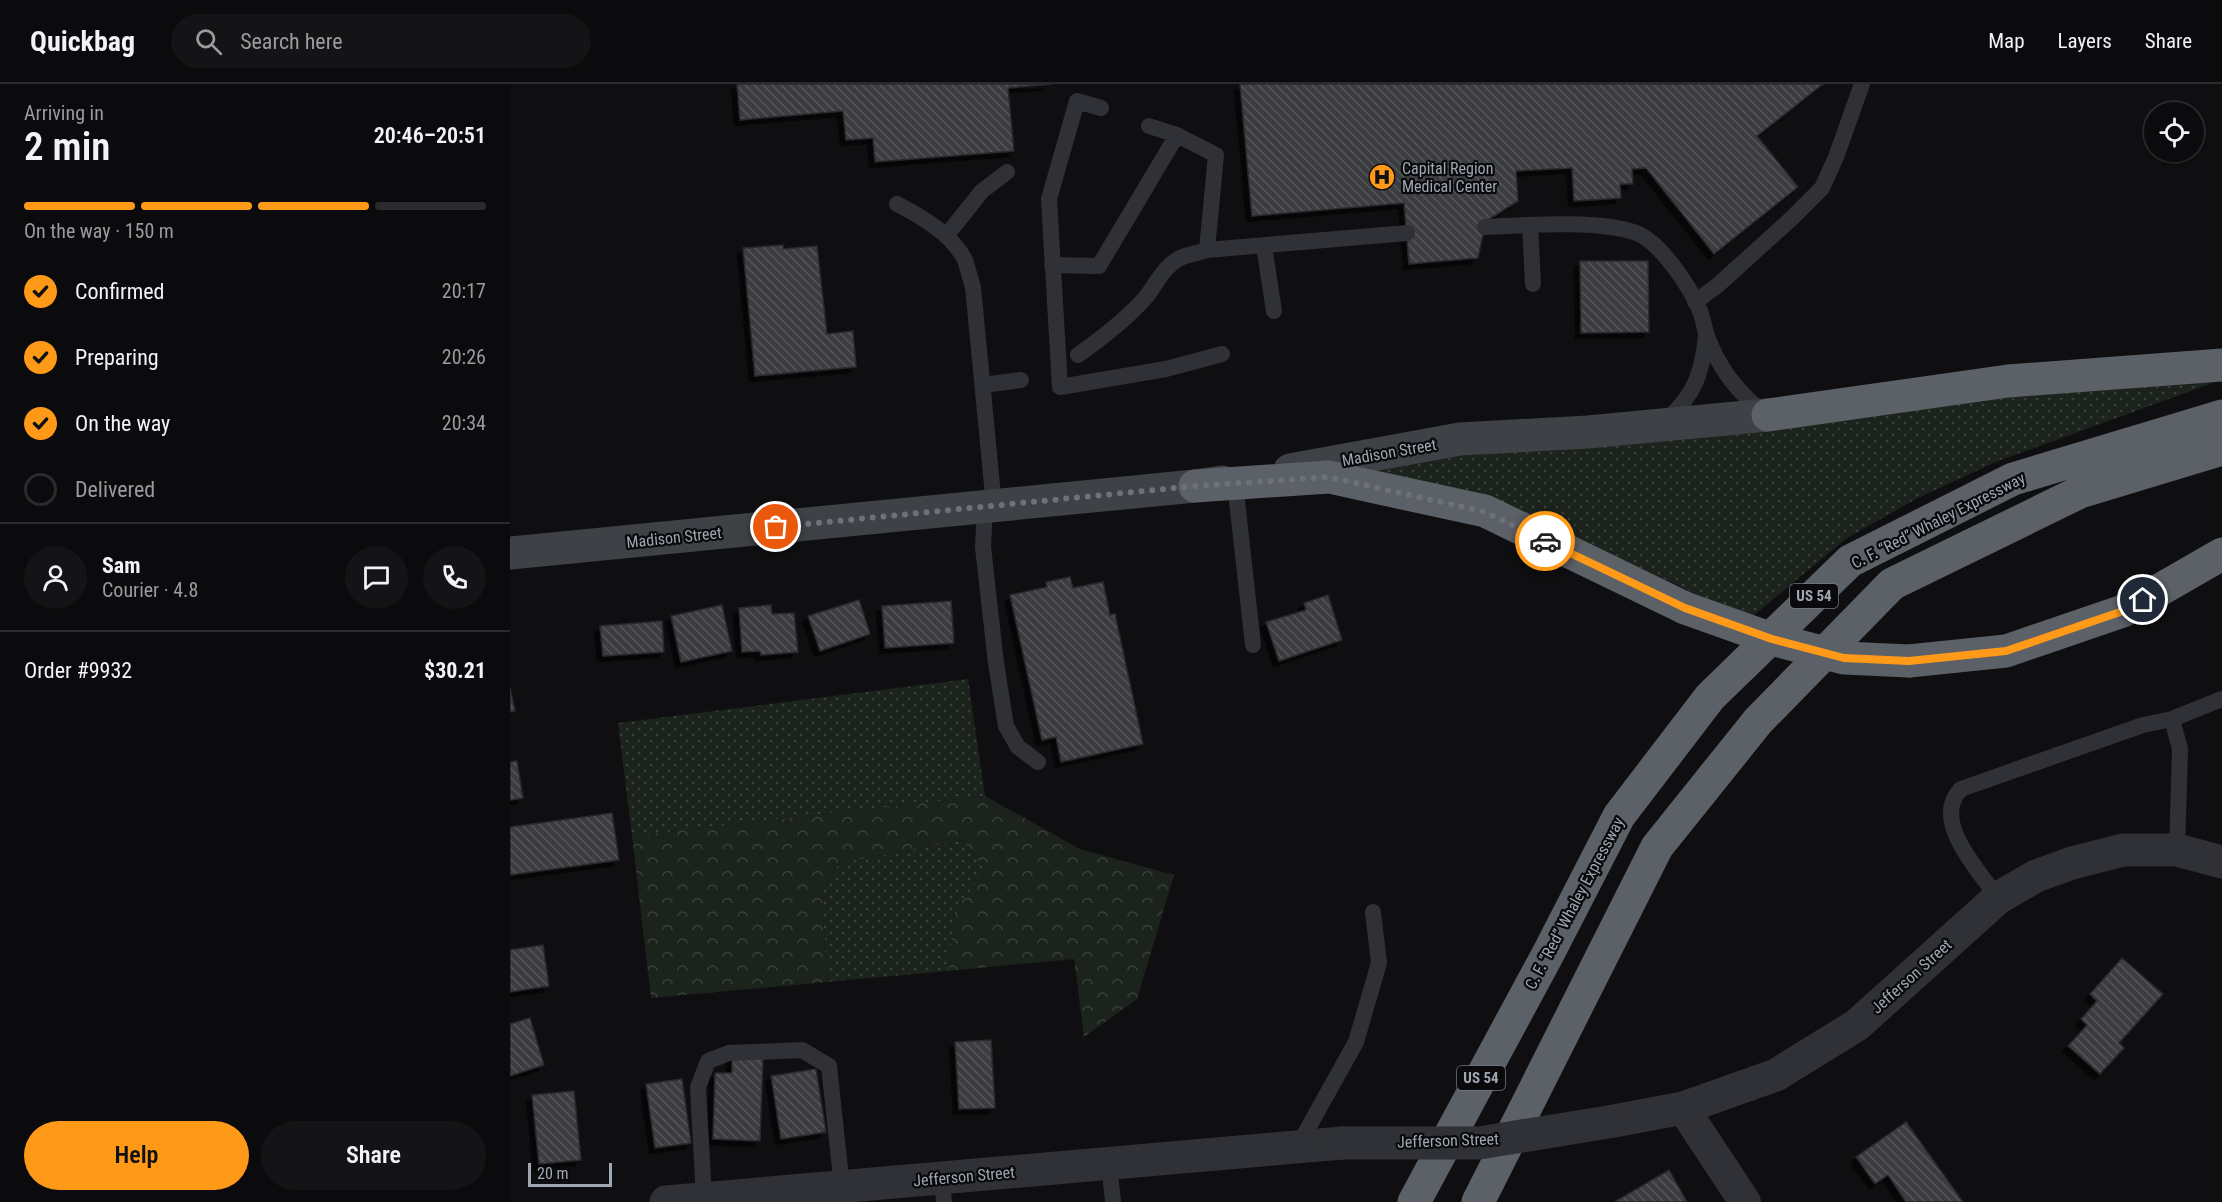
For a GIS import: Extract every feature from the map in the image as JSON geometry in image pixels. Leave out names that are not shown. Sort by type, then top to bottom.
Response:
[{"type":"highway","points":[[1768,415],[2008,381],[2222,365]]},
{"type":"highway","name":"C. F. “Red” Whaley Expressway","points":[[1414,1202],[1548,954],[1619,816],[1710,697],[1850,561],[2013,479],[2222,416]]},
{"type":"highway","name":"US 54","points":[[1478,1202],[1658,847],[1758,721],[1892,584],[2080,492],[2222,449]]},
{"type":"highway","points":[[1195,486],[1329,477],[1485,512],[1685,608],[1772,639],[1844,658],[1909,661],[2006,651],[2123,611],[2222,554]]},
{"type":"main road","name":"Madison Street","points":[[510,553],[1195,486],[1461,439],[1588,432],[1768,415]]},
{"type":"street","name":"Jefferson Street","points":[[666,1202],[842,1187],[943,1190],[1109,1162],[1298,1146],[1342,1143],[1479,1143],[1683,1108],[1776,1075],[1857,1025],[1998,898],[2036,876],[2072,862],[2123,850],[2177,850],[2222,862]]},
{"type":"street","points":[[1683,1108],[1745,1202]]},
{"type":"lane","points":[[1695,302],[1784,225],[1822,188],[1836,157],[1862,84]]},
{"type":"lane","points":[[1101,108],[1077,101],[1048,199],[1060,387],[1166,369],[1222,354]]},
{"type":"lane","points":[[1149,126],[1176,135],[1216,155],[1208,250]]},
{"type":"lane","points":[[1052,265],[1099,266],[1176,135]]},
{"type":"lane","points":[[946,236],[982,191],[1007,172]]},
{"type":"lane","points":[[897,204],[922,217],[946,236],[964,259],[973,287],[990,507],[983,547],[996,663],[1006,726],[1018,747],[1038,762]]},
{"type":"lane","points":[[1530,225],[1533,284]]},
{"type":"lane","points":[[1485,227],[1584,226],[1621,229],[1640,235],[1670,261],[1695,302],[1718,360],[1732,384],[1768,415]]},
{"type":"lane","points":[[1078,355],[1104,337],[1128,315],[1146,296],[1164,271],[1180,258],[1208,250],[1407,232]]},
{"type":"lane","points":[[1264,246],[1274,311]]},
{"type":"lane","points":[[1661,425],[1690,396],[1699,377],[1707,335]]},
{"type":"lane","points":[[982,385],[1021,380]]},
{"type":"lane","points":[[1235,483],[1253,645]]},
{"type":"lane","points":[[1998,898],[1953,833],[1950,817],[1952,802],[1961,789],[2143,725],[2172,719],[2222,699]]},
{"type":"lane","points":[[2172,719],[2180,749],[2177,850]]},
{"type":"lane","points":[[1298,1146],[1356,1042],[1379,963],[1373,912]]},
{"type":"lane","points":[[704,1199],[698,1087],[708,1060],[729,1053],[802,1050],[829,1066],[842,1187]]},
{"type":"lane","points":[[1109,1162],[1113,1202]]},
{"type":"green space","points":[[2218,381],[1998,461],[1918,498],[1847,538],[1748,620],[1557,531],[1381,474],[1381,463],[2047,391]]},
{"type":"green space","points":[[968,679],[985,796],[632,836],[618,723]]},
{"type":"green space","points":[[985,796],[1080,849],[1174,875],[1137,999],[1084,1037],[1074,959],[948,971],[955,910],[986,871],[963,840],[839,863],[822,891],[827,982],[651,998],[632,836]]},
{"type":"green space","points":[[963,840],[986,871],[955,910],[948,971],[827,982],[822,891],[839,863]]},
{"type":"building","points":[[737,84],[1051,84],[1008,88],[1014,151],[875,162],[873,138],[846,140],[843,111],[740,120]]},
{"type":"building","name":"Capital Region Medical Center","points":[[1240,84],[1823,84],[1757,136],[1798,187],[1714,254],[1646,168],[1632,169],[1633,184],[1620,184],[1621,198],[1574,201],[1572,168],[1516,171],[1518,201],[1486,221],[1478,258],[1409,264],[1404,203],[1252,216]]},
{"type":"building","points":[[783,245],[783,249],[817,246],[827,334],[853,331],[856,367],[755,376],[743,248]]},
{"type":"building","points":[[1580,261],[1648,261],[1649,332],[1581,333]]},
{"type":"building","points":[[1070,577],[1073,588],[1103,582],[1110,615],[1115,614],[1143,744],[1061,762],[1056,737],[1042,740],[1010,595],[1047,587],[1046,582]]},
{"type":"building","points":[[1328,595],[1342,640],[1279,661],[1266,622],[1306,610],[1304,603]]},
{"type":"building","points":[[859,600],[870,634],[820,651],[808,616]]},
{"type":"building","points":[[951,601],[954,643],[885,648],[882,606]]},
{"type":"building","points":[[722,605],[732,651],[681,662],[671,616]]},
{"type":"building","points":[[771,605],[772,614],[794,613],[798,652],[761,655],[760,651],[742,652],[739,608]]},
{"type":"building","points":[[662,621],[664,652],[603,656],[600,626]]},
{"type":"building","points":[[510,688],[515,711],[510,712]]},
{"type":"building","points":[[517,761],[523,798],[510,800],[510,762]]},
{"type":"building","points":[[612,813],[619,860],[510,875],[510,827]]},
{"type":"building","points":[[543,945],[549,986],[510,992],[510,950]]},
{"type":"building","points":[[2122,958],[2163,994],[2119,1043],[2124,1048],[2100,1074],[2068,1046],[2087,1025],[2081,1019],[2097,1001],[2090,994]]},
{"type":"building","points":[[530,1018],[544,1065],[510,1076],[510,1024]]},
{"type":"building","points":[[991,1040],[995,1108],[959,1109],[955,1042]]},
{"type":"building","points":[[732,1056],[763,1057],[760,1141],[713,1139],[715,1073],[732,1073]]},
{"type":"building","points":[[816,1069],[826,1132],[781,1139],[771,1076]]},
{"type":"building","points":[[682,1079],[691,1143],[655,1148],[646,1084]]},
{"type":"building","points":[[574,1091],[581,1160],[539,1164],[532,1095]]},
{"type":"building","points":[[1906,1122],[1963,1202],[1906,1202],[1888,1175],[1875,1184],[1856,1157]]},
{"type":"building","points":[[1669,1170],[1687,1202],[1616,1202],[1616,1201]]},
{"type":"way so far","points":[[776,527],[1195,486],[1329,477],[1485,512],[1545,541]]},
{"type":"place","name":"Capital Region Medical Center","points":[[1382,177]]},
{"type":"route","points":[[1545,541],[1685,608],[1772,639],[1844,658],[1909,661],[2006,651],[2123,611],[2143,600]]}]
